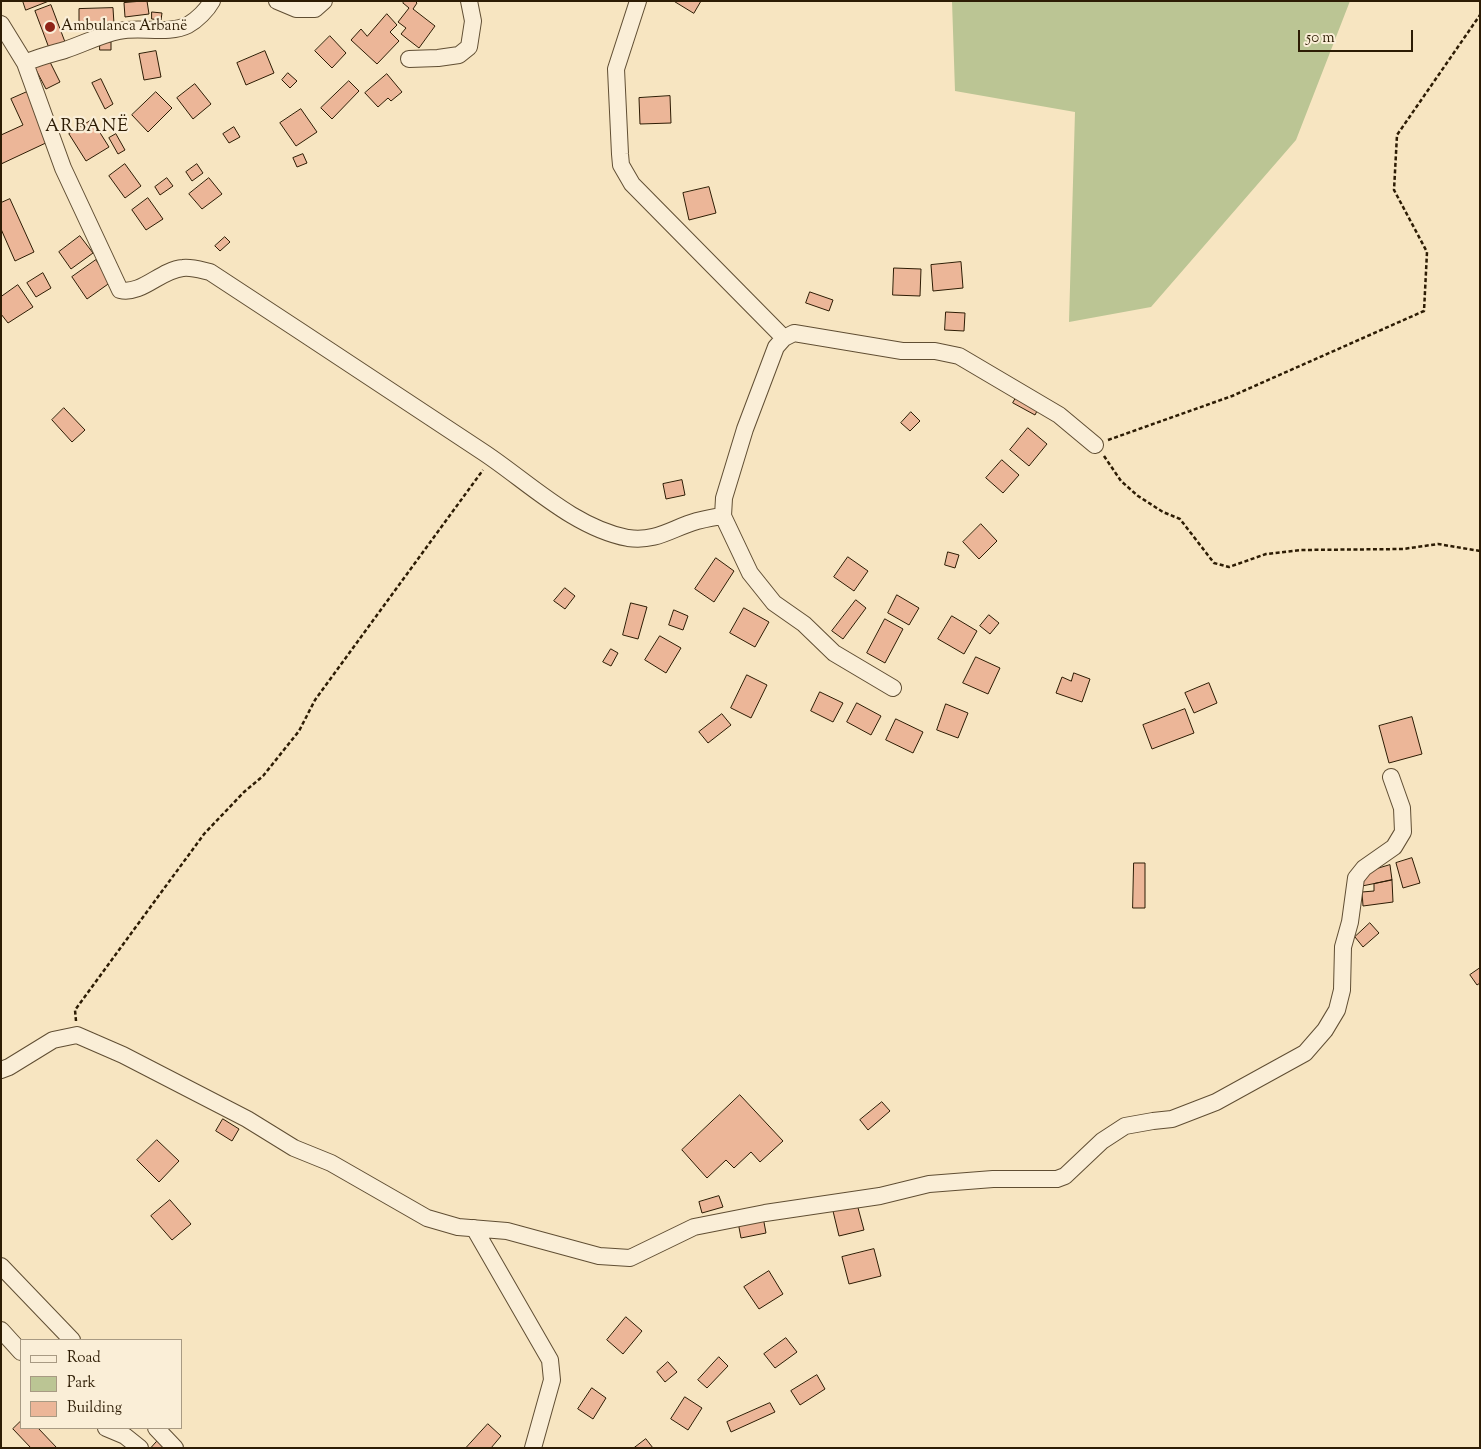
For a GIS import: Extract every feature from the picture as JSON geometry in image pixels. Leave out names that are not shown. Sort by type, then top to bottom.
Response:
[{"type":"street","points":[[25,63],[48,54],[66,50],[91,38],[121,30],[166,30],[188,25],[208,8],[212,1]]},
{"type":"street","points":[[277,1],[296,9],[315,9],[324,1]]},
{"type":"street","points":[[409,59],[460,55],[470,47],[473,21],[469,1]]},
{"type":"street","points":[[638,1],[616,69],[621,165],[632,184],[784,338]]},
{"type":"street","points":[[1,24],[25,63],[63,168],[120,290],[130,292],[169,272],[182,268],[196,268],[210,272],[492,458],[583,521],[608,534],[648,539],[669,533],[696,521],[723,516]]},
{"type":"street","points":[[893,688],[834,653],[804,624],[774,603],[750,573],[723,516],[724,498],[745,429],[776,347],[784,338],[794,333],[902,351],[934,351],[959,356],[1058,415],[1095,445]]},
{"type":"street","points":[[1,1070],[10,1067],[53,1040],[77,1035],[139,1063],[247,1119],[294,1148],[331,1162],[426,1218],[458,1227],[507,1231],[599,1256],[630,1258],[694,1227],[766,1213],[880,1196],[929,1184],[993,1179],[1057,1179],[1065,1176],[1102,1141],[1125,1126],[1172,1119],[1216,1102],[1305,1053],[1326,1030],[1337,1010],[1342,990],[1343,948],[1350,922],[1356,878],[1364,868],[1394,847],[1403,832],[1402,808],[1390,777]]},
{"type":"street","points":[[474,1228],[550,1360],[552,1380],[533,1448]]},
{"type":"street","points":[[1,1266],[71,1339]]},
{"type":"street","points":[[1,1330],[20,1351]]},
{"type":"street","points":[[108,1429],[125,1436],[140,1448]]},
{"type":"street","points":[[157,1429],[175,1448]]},
{"type":"path","points":[[1480,15],[1397,135],[1394,190],[1428,252],[1424,311],[1232,396],[1095,445],[1121,481],[1138,496],[1163,512],[1180,519],[1214,563],[1229,567],[1266,554],[1301,550],[1402,549],[1438,544],[1480,551]]},
{"type":"path","points":[[77,1035],[75,1010],[204,834],[244,792],[263,776],[299,731],[315,700],[492,458]]},
{"type":"green space","points":[[952,1],[1350,1],[1296,140],[1151,307],[1069,322],[1075,112],[955,91]]},
{"type":"building","points":[[23,1],[49,1],[26,10]]},
{"type":"building","points":[[147,1],[149,14],[125,17],[124,3]]},
{"type":"building","points":[[405,1],[415,1],[417,3],[413,9],[435,26],[419,48],[401,34],[406,28],[398,22],[409,8],[403,3]]},
{"type":"building","points":[[674,1],[701,1],[694,13]]},
{"type":"building","name":"Ambulanca Arbanë","points":[[51,5],[65,42],[49,48],[35,11]]},
{"type":"building","points":[[113,8],[114,24],[79,25],[79,9]]},
{"type":"building","points":[[152,12],[162,13],[161,20],[152,19]]},
{"type":"building","points":[[387,14],[397,25],[390,32],[399,41],[377,64],[351,40],[361,29],[367,36]]},
{"type":"building","points":[[330,36],[346,53],[332,68],[315,51]]},
{"type":"building","points":[[100,42],[111,42],[111,50],[100,50]]},
{"type":"building","points":[[156,51],[161,77],[144,80],[139,54]]},
{"type":"building","points":[[265,51],[274,73],[246,85],[237,63]]},
{"type":"building","points":[[48,58],[60,82],[46,89],[34,66]]},
{"type":"building","points":[[288,73],[297,81],[290,88],[282,80]]},
{"type":"building","points":[[387,74],[402,92],[391,101],[388,98],[378,107],[365,93]]},
{"type":"building","points":[[101,79],[113,104],[105,109],[92,83]]},
{"type":"building","points":[[349,81],[359,91],[332,119],[321,108]]},
{"type":"building","points":[[195,84],[211,104],[193,119],[177,98]]},
{"type":"building","points":[[27,92],[50,141],[1,164],[1,135],[23,125],[11,99]]},
{"type":"building","points":[[156,92],[172,108],[148,132],[132,115]]},
{"type":"building","points":[[670,96],[671,123],[640,124],[639,98]]},
{"type":"building","points":[[301,109],[317,132],[296,146],[280,123]]},
{"type":"building","points":[[92,120],[109,147],[86,161],[69,134]]},
{"type":"building","points":[[234,127],[240,137],[229,143],[223,134]]},
{"type":"building","points":[[116,134],[125,150],[118,154],[109,138]]},
{"type":"building","points":[[303,154],[307,163],[297,167],[293,158]]},
{"type":"building","points":[[125,164],[141,186],[125,198],[109,176]]},
{"type":"building","points":[[197,164],[203,173],[192,181],[186,172]]},
{"type":"building","points":[[167,178],[173,186],[160,195],[155,187]]},
{"type":"building","points":[[209,178],[222,194],[202,209],[189,194]]},
{"type":"building","points":[[709,187],[716,213],[689,220],[683,193]]},
{"type":"building","points":[[148,198],[163,219],[146,230],[132,210]]},
{"type":"building","points":[[10,199],[34,252],[15,261],[1,229],[1,203]]},
{"type":"building","points":[[80,236],[93,253],[71,269],[59,252]]},
{"type":"building","points":[[225,237],[230,242],[220,251],[215,246]]},
{"type":"building","points":[[96,260],[111,282],[87,299],[72,277]]},
{"type":"building","points":[[961,262],[963,288],[933,291],[931,265]]},
{"type":"building","points":[[894,268],[921,269],[920,296],[893,295]]},
{"type":"building","points":[[43,273],[51,288],[36,297],[27,283]]},
{"type":"building","points":[[18,285],[33,307],[8,323],[1,314],[1,297]]},
{"type":"building","points":[[810,292],[833,300],[829,311],[806,303]]},
{"type":"building","points":[[946,312],[965,313],[964,331],[945,330]]},
{"type":"building","points":[[1018,394],[1039,407],[1035,415],[1013,403]]},
{"type":"building","points":[[64,408],[85,430],[72,442],[52,420]]},
{"type":"building","points":[[911,412],[920,421],[910,431],[901,423]]},
{"type":"building","points":[[1028,428],[1047,444],[1029,466],[1010,450]]},
{"type":"building","points":[[1002,460],[1019,475],[1003,493],[986,478]]},
{"type":"building","points":[[682,480],[685,495],[666,499],[663,484]]},
{"type":"building","points":[[981,524],[997,541],[979,559],[963,542]]},
{"type":"building","points":[[948,552],[959,555],[955,568],[945,565]]},
{"type":"building","points":[[848,557],[868,571],[854,591],[834,577]]},
{"type":"building","points":[[716,558],[734,571],[714,602],[695,589]]},
{"type":"building","points":[[565,588],[575,596],[565,609],[554,601]]},
{"type":"building","points":[[897,595],[919,608],[909,625],[888,613]]},
{"type":"building","points":[[856,600],[866,608],[843,639],[832,631]]},
{"type":"building","points":[[631,603],[647,607],[638,639],[623,635]]},
{"type":"building","points":[[744,608],[769,622],[755,647],[730,633]]},
{"type":"building","points":[[674,610],[688,616],[683,630],[669,625]]},
{"type":"building","points":[[989,615],[999,623],[990,634],[980,626]]},
{"type":"building","points":[[952,616],[977,631],[964,654],[938,639]]},
{"type":"building","points":[[885,619],[903,629],[885,663],[867,653]]},
{"type":"building","points":[[660,636],[681,648],[666,673],[645,660]]},
{"type":"building","points":[[611,649],[618,653],[611,666],[603,662]]},
{"type":"building","points":[[976,657],[1000,668],[988,694],[963,683]]},
{"type":"building","points":[[1074,673],[1090,679],[1082,702],[1056,693],[1062,677],[1071,681]]},
{"type":"building","points":[[747,675],[767,685],[751,718],[731,708]]},
{"type":"building","points":[[1209,683],[1217,703],[1194,713],[1185,693]]},
{"type":"building","points":[[820,692],[843,703],[833,722],[811,711]]},
{"type":"building","points":[[857,703],[881,716],[871,735],[847,722]]},
{"type":"building","points":[[946,704],[968,713],[958,738],[937,730]]},
{"type":"building","points":[[1185,709],[1194,733],[1152,749],[1143,725]]},
{"type":"building","points":[[722,714],[731,725],[708,743],[699,732]]},
{"type":"building","points":[[1412,717],[1422,754],[1389,763],[1379,726]]},
{"type":"building","points":[[896,719],[923,732],[913,753],[886,740]]},
{"type":"building","points":[[1412,858],[1420,883],[1403,888],[1396,863]]},
{"type":"building","points":[[1134,863],[1145,863],[1145,908],[1133,908]]},
{"type":"building","points":[[1390,865],[1392,880],[1362,886],[1360,874]]},
{"type":"building","points":[[1392,880],[1393,902],[1363,906],[1362,892],[1374,891],[1374,884]]},
{"type":"building","points":[[1370,923],[1379,933],[1363,947],[1355,937]]},
{"type":"building","points":[[1480,968],[1480,983],[1477,985],[1470,975]]},
{"type":"building","points":[[740,1095],[783,1141],[760,1162],[751,1152],[734,1168],[726,1160],[707,1178],[682,1150]]},
{"type":"building","points":[[882,1102],[890,1111],[868,1130],[860,1120]]},
{"type":"building","points":[[223,1119],[239,1129],[232,1141],[216,1131]]},
{"type":"building","points":[[157,1140],[179,1161],[159,1182],[137,1160]]},
{"type":"building","points":[[719,1196],[723,1207],[702,1213],[699,1202]]},
{"type":"building","points":[[170,1200],[191,1224],[172,1240],[151,1216]]},
{"type":"building","points":[[857,1204],[864,1230],[839,1236],[833,1211]]},
{"type":"building","points":[[763,1217],[766,1233],[741,1238],[738,1222]]},
{"type":"building","points":[[874,1249],[881,1276],[849,1284],[842,1257]]},
{"type":"building","points":[[769,1271],[783,1294],[759,1309],[744,1287]]},
{"type":"building","points":[[626,1317],[642,1331],[623,1354],[607,1340]]},
{"type":"building","points":[[786,1338],[797,1352],[775,1368],[764,1354]]},
{"type":"building","points":[[719,1357],[728,1366],[707,1388],[698,1380]]},
{"type":"building","points":[[668,1362],[677,1372],[665,1382],[657,1372]]},
{"type":"building","points":[[817,1375],[825,1389],[800,1405],[791,1391]]},
{"type":"building","points":[[592,1388],[606,1398],[593,1419],[578,1409]]},
{"type":"building","points":[[685,1397],[702,1408],[688,1430],[671,1419]]},
{"type":"building","points":[[770,1403],[775,1412],[731,1432],[727,1422]]},
{"type":"building","points":[[20,1422],[20,1429],[39,1429],[57,1448],[31,1448],[13,1429]]},
{"type":"building","points":[[488,1424],[501,1436],[491,1448],[466,1448]]},
{"type":"building","points":[[161,1437],[172,1448],[151,1448]]},
{"type":"building","points":[[646,1439],[653,1448],[634,1448]]},
{"type":"place","name":"Ambulanca Arbanë","points":[[50,27]]},
{"type":"district","name":"ARBANË","points":[[87,128]]}]
